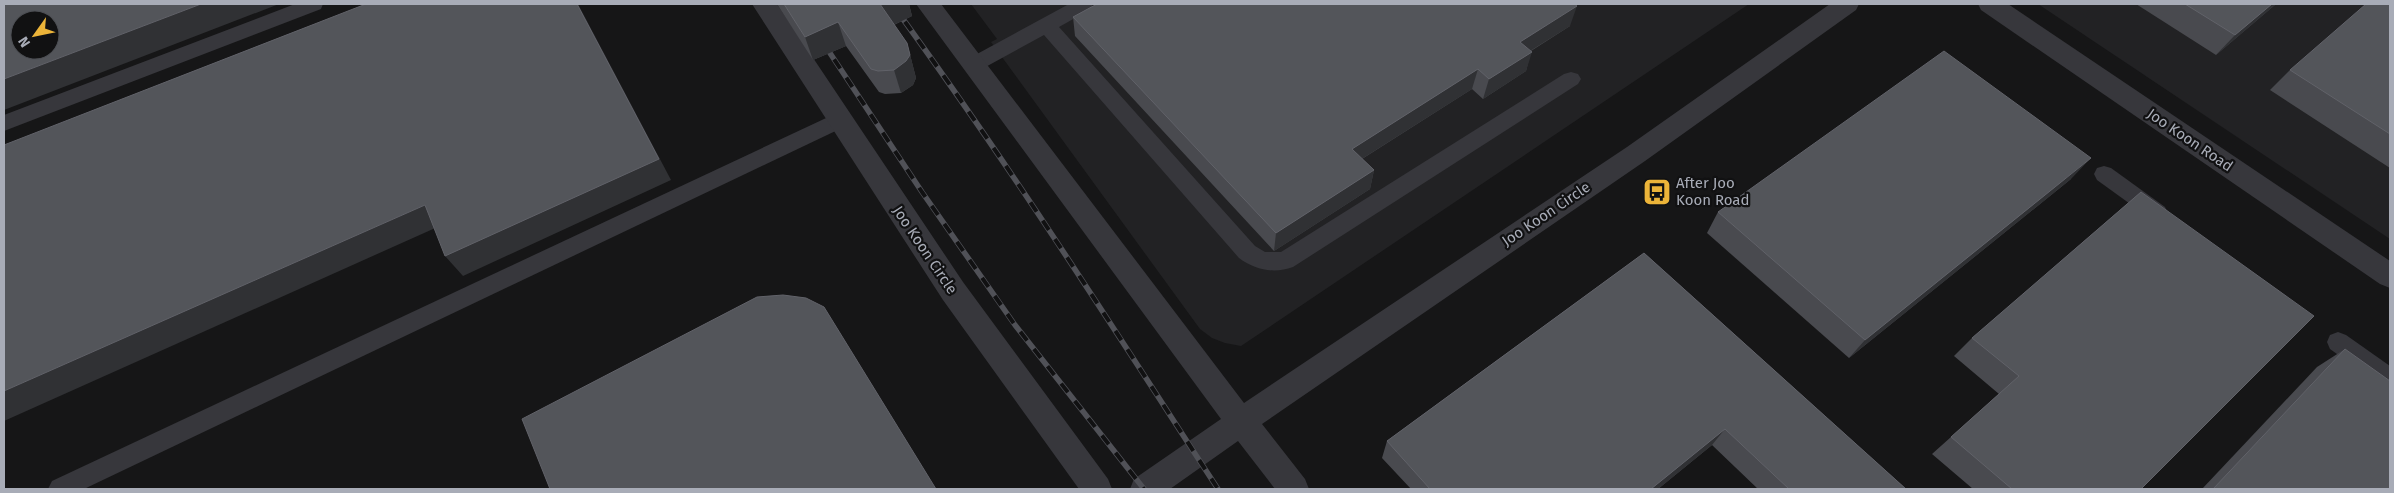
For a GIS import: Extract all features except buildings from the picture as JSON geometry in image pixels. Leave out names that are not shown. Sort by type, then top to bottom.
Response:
[{"type":"street","name":"Joo Koon Circle","points":[[764,4],[952,292],[1097,489]]},
{"type":"street","points":[[928,4],[1208,379],[1294,489]]},
{"type":"street","name":"Joo Koon Circle","points":[[1145,489],[1242,421],[1636,154],[1846,4]]},
{"type":"street","name":"Joo Koon Road","points":[[1990,4],[2390,276]]},
{"type":"lane","points":[[4,123],[314,4]]},
{"type":"lane","points":[[973,65],[1084,4]]},
{"type":"lane","points":[[1046,24],[1247,252],[1258,260],[1269,263],[1285,261],[1571,79]]},
{"type":"lane","points":[[60,489],[839,120]]},
{"type":"lane","points":[[2104,174],[2177,226]]},
{"type":"lane","points":[[2338,342],[2390,378]]},
{"type":"shaded area","points":[[971,4],[1749,4],[1241,346],[1212,338],[1200,329],[991,42],[997,39]]},
{"type":"shaded area","points":[[2038,4],[2390,4],[2390,239]]},
{"type":"railway","points":[[892,4],[1018,183],[1218,489]]},
{"type":"railway","points":[[822,41],[922,192],[1015,325],[1144,489]]},
{"type":"place","name":"After Joo Koon Road","points":[[1657,192]]}]
